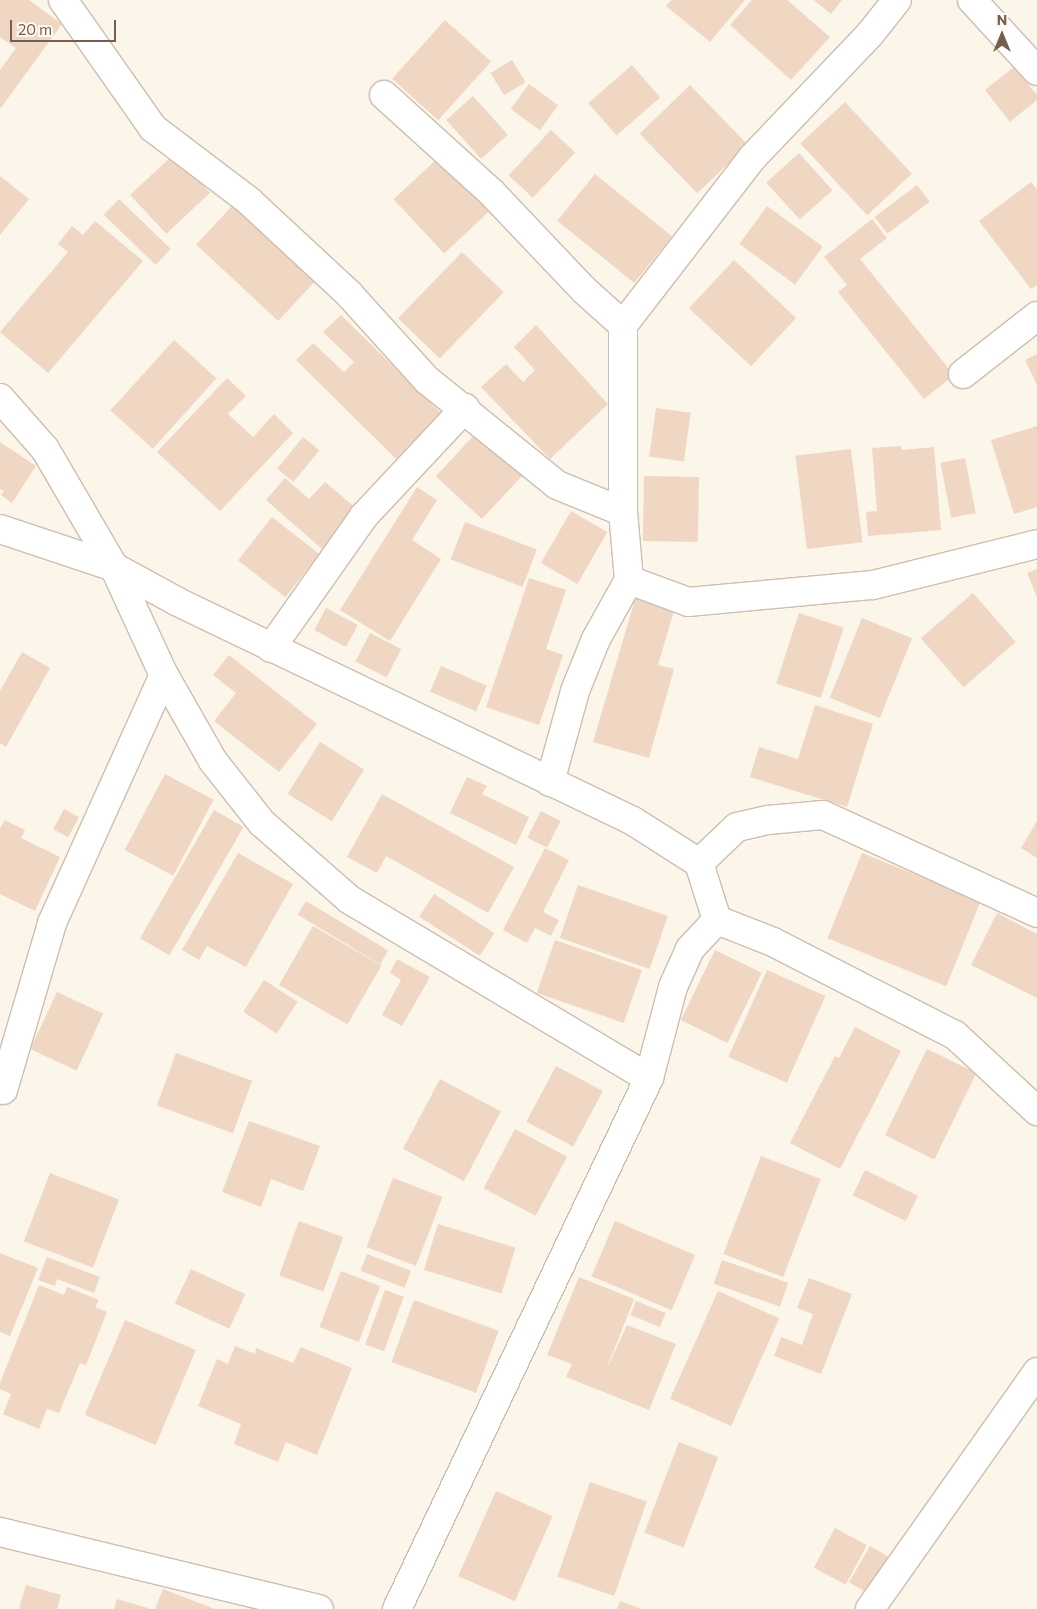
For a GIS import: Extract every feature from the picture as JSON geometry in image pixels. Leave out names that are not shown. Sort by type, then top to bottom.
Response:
[{"type":"street","points":[[62,0],[153,128],[250,201],[349,294],[427,380],[465,408],[557,485],[623,512]]},
{"type":"street","points":[[550,782],[575,691],[596,639],[629,580],[623,512],[623,325],[752,158],[870,34],[897,0]]},
{"type":"street","points":[[972,0],[1037,71]]},
{"type":"street","points":[[384,95],[491,192],[584,290],[623,325]]},
{"type":"street","points":[[963,374],[1037,316]]},
{"type":"street","points":[[0,398],[45,449],[114,567],[164,675],[213,761],[262,823],[350,900],[648,1078]]},
{"type":"street","points":[[271,648],[364,516],[465,408]]},
{"type":"street","points":[[0,529],[114,567],[271,648],[371,692],[550,782],[633,821],[699,863],[717,920]]},
{"type":"street","points":[[629,580],[688,602],[873,585],[1037,544]]},
{"type":"street","points":[[3,1090],[52,923],[164,675]]},
{"type":"street","points":[[699,863],[737,827],[768,820],[824,815],[1037,913]]},
{"type":"street","points":[[397,1609],[648,1078],[673,987],[683,964],[690,949],[717,920]]},
{"type":"street","points":[[717,920],[773,942],[955,1035],[1037,1111]]},
{"type":"street","points":[[870,1609],[1037,1372]]},
{"type":"street","points":[[0,1532],[319,1609]]},
{"type":"building","points":[[0,0],[29,0],[62,24],[0,109],[0,70],[16,48],[0,37]]},
{"type":"building","points":[[671,0],[745,0],[710,42],[666,6]]},
{"type":"building","points":[[752,0],[787,0],[830,37],[791,80],[730,25]]},
{"type":"building","points":[[814,0],[842,0],[831,14]]},
{"type":"building","points":[[445,20],[491,61],[438,120],[392,79]]},
{"type":"building","points":[[512,60],[525,82],[504,95],[491,73]]},
{"type":"building","points":[[632,65],[660,97],[616,136],[588,103]]},
{"type":"building","points":[[1014,67],[1037,95],[1037,100],[1010,122],[985,90]]},
{"type":"building","points":[[529,84],[558,105],[540,130],[511,109]]},
{"type":"building","points":[[690,85],[748,145],[697,193],[640,134]]},
{"type":"building","points":[[473,96],[508,135],[481,159],[446,120]]},
{"type":"building","points":[[845,102],[912,174],[867,215],[800,144]]},
{"type":"building","points":[[551,130],[575,153],[533,198],[509,175]]},
{"type":"building","points":[[799,153],[832,190],[800,220],[766,182]]},
{"type":"building","points":[[174,154],[210,193],[166,234],[130,195]]},
{"type":"building","points":[[439,157],[489,211],[444,253],[394,199]]},
{"type":"building","points":[[595,174],[672,236],[634,283],[557,221]]},
{"type":"building","points":[[0,176],[29,199],[0,235]]},
{"type":"building","points":[[1031,182],[1037,189],[1037,285],[1031,289],[979,221]]},
{"type":"building","points":[[917,185],[930,202],[887,234],[875,217]]},
{"type":"building","points":[[119,199],[171,249],[156,265],[104,215]]},
{"type":"building","points":[[233,205],[315,281],[278,321],[196,244]]},
{"type":"building","points":[[767,206],[823,247],[795,285],[739,244]]},
{"type":"building","points":[[872,219],[887,238],[860,259],[954,375],[924,399],[838,292],[847,285],[824,257]]},
{"type":"building","points":[[95,221],[143,261],[48,373],[0,332],[68,252],[58,244],[72,226],[83,235]]},
{"type":"building","points":[[462,252],[504,292],[440,358],[398,318]]},
{"type":"building","points":[[734,260],[796,318],[751,366],[689,308]]},
{"type":"building","points":[[341,315],[441,413],[396,459],[296,360],[313,343],[344,372],[354,362],[323,332]]},
{"type":"building","points":[[536,325],[608,404],[550,459],[481,387],[506,364],[523,382],[535,370],[514,347]]},
{"type":"building","points":[[174,340],[216,378],[153,449],[110,411]]},
{"type":"building","points":[[1037,354],[1037,385],[1025,360]]},
{"type":"building","points":[[227,378],[246,396],[228,414],[253,437],[274,414],[293,433],[220,511],[157,452]]},
{"type":"building","points":[[656,408],[691,413],[684,461],[649,457]]},
{"type":"building","points":[[1037,426],[1037,507],[1014,514],[991,440]]},
{"type":"building","points":[[476,433],[522,476],[482,519],[436,476]]},
{"type":"building","points":[[303,437],[319,450],[294,482],[277,469]]},
{"type":"building","points":[[0,442],[36,466],[12,503],[1,495],[4,491],[0,489]]},
{"type":"building","points":[[901,446],[902,450],[934,447],[941,530],[868,536],[866,512],[877,511],[872,448]]},
{"type":"building","points":[[851,449],[862,542],[807,549],[795,456]]},
{"type":"building","points":[[965,458],[976,513],[951,518],[940,463]]},
{"type":"building","points":[[644,476],[699,477],[698,542],[643,541]]},
{"type":"building","points":[[285,478],[309,499],[325,482],[357,509],[322,549],[266,500]]},
{"type":"building","points":[[417,487],[437,500],[412,540],[441,559],[390,641],[340,610]]},
{"type":"building","points":[[571,511],[607,532],[577,584],[541,563]]},
{"type":"building","points":[[272,517],[319,554],[285,597],[238,560]]},
{"type":"building","points":[[465,522],[537,550],[523,587],[451,559]]},
{"type":"building","points":[[1037,569],[1037,597],[1027,573]]},
{"type":"building","points":[[529,578],[566,590],[546,649],[563,655],[539,725],[486,707]]},
{"type":"building","points":[[973,593],[1016,642],[964,687],[921,638]]},
{"type":"building","points":[[636,596],[675,607],[658,665],[674,669],[649,758],[593,742]]},
{"type":"building","points":[[326,608],[358,625],[346,647],[314,630]]},
{"type":"building","points":[[799,613],[844,628],[821,698],[776,683]]},
{"type":"building","points":[[862,618],[912,638],[880,718],[830,698]]},
{"type":"building","points":[[370,633],[401,649],[387,677],[355,662]]},
{"type":"building","points":[[22,652],[50,668],[6,747],[0,743],[0,691]]},
{"type":"building","points":[[229,655],[317,724],[279,772],[214,721],[236,693],[213,675]]},
{"type":"building","points":[[441,666],[487,686],[476,711],[430,692]]},
{"type":"building","points":[[815,705],[873,724],[847,807],[750,777],[759,747],[798,759]]},
{"type":"building","points":[[320,742],[364,770],[332,821],[288,794]]},
{"type":"building","points":[[165,774],[214,800],[173,876],[125,850]]},
{"type":"building","points":[[467,777],[487,786],[482,794],[529,817],[516,845],[450,813]]},
{"type":"building","points":[[382,794],[514,867],[488,913],[386,856],[377,873],[347,857]]},
{"type":"building","points":[[64,809],[79,817],[68,837],[53,829]]},
{"type":"building","points":[[214,810],[243,827],[169,955],[140,938]]},
{"type":"building","points":[[541,811],[561,821],[547,848],[527,838]]},
{"type":"building","points":[[5,820],[25,830],[21,838],[60,857],[35,911],[0,894],[0,828]]},
{"type":"building","points":[[1037,821],[1037,858],[1021,848]]},
{"type":"building","points":[[545,848],[569,860],[543,912],[559,920],[551,936],[535,928],[527,943],[503,930]]},
{"type":"building","points":[[238,853],[293,884],[246,967],[207,946],[199,960],[182,950]]},
{"type":"building","points":[[862,853],[981,901],[946,986],[828,938]]},
{"type":"building","points":[[578,885],[668,916],[650,969],[560,938]]},
{"type":"building","points":[[434,894],[494,933],[480,956],[419,917]]},
{"type":"building","points":[[306,901],[388,950],[380,964],[298,915]]},
{"type":"building","points":[[997,913],[1037,934],[1037,998],[971,965]]},
{"type":"building","points":[[313,926],[381,966],[347,1024],[279,985]]},
{"type":"building","points":[[555,940],[642,970],[624,1023],[537,993]]},
{"type":"building","points":[[715,950],[762,973],[728,1043],[681,1020]]},
{"type":"building","points":[[397,959],[430,977],[402,1026],[382,1015],[401,980],[390,973]]},
{"type":"building","points":[[767,970],[825,996],[787,1083],[728,1057]]},
{"type":"building","points":[[264,980],[298,1002],[277,1034],[243,1012]]},
{"type":"building","points":[[57,992],[103,1014],[77,1071],[30,1049]]},
{"type":"building","points":[[855,1027],[901,1051],[840,1169],[790,1143],[835,1056],[839,1058]]},
{"type":"building","points":[[927,1049],[976,1073],[934,1159],[885,1135]]},
{"type":"building","points":[[176,1053],[252,1081],[233,1133],[157,1106]]},
{"type":"building","points":[[556,1066],[603,1091],[573,1147],[526,1122]]},
{"type":"building","points":[[440,1079],[501,1111],[464,1181],[403,1149]]},
{"type":"building","points":[[249,1121],[320,1146],[303,1191],[271,1179],[261,1207],[222,1192]]},
{"type":"building","points":[[515,1129],[567,1157],[536,1216],[484,1188]]},
{"type":"building","points":[[761,1156],[821,1179],[783,1277],[723,1254]]},
{"type":"building","points":[[865,1170],[918,1196],[906,1221],[853,1195]]},
{"type":"building","points":[[50,1173],[119,1200],[93,1268],[24,1241]]},
{"type":"building","points":[[393,1178],[442,1197],[416,1266],[366,1247]]},
{"type":"building","points":[[299,1221],[343,1237],[323,1292],[279,1276]]},
{"type":"building","points":[[615,1221],[695,1255],[672,1310],[592,1276]]},
{"type":"building","points":[[438,1224],[515,1248],[501,1294],[424,1270]]},
{"type":"building","points":[[0,1253],[38,1268],[10,1336],[0,1332]]},
{"type":"building","points":[[367,1254],[411,1271],[404,1288],[361,1271]]},
{"type":"building","points":[[47,1257],[100,1277],[94,1293],[57,1279],[55,1286],[38,1280]]},
{"type":"building","points":[[722,1260],[788,1283],[780,1306],[714,1284]]},
{"type":"building","points":[[191,1269],[245,1294],[229,1329],[175,1303]]},
{"type":"building","points":[[341,1271],[380,1286],[359,1342],[319,1327]]},
{"type":"building","points":[[579,1277],[634,1299],[605,1373],[627,1325],[676,1344],[649,1410],[566,1377],[572,1364],[547,1355]]},
{"type":"building","points":[[809,1278],[852,1294],[821,1374],[774,1356],[781,1337],[802,1345],[813,1314],[797,1308]]},
{"type":"building","points":[[39,1285],[64,1295],[67,1287],[99,1300],[95,1307],[107,1312],[86,1365],[80,1363],[59,1413],[47,1409],[39,1429],[3,1414],[11,1394],[0,1389],[0,1383]]},
{"type":"building","points":[[385,1290],[404,1297],[384,1351],[365,1345]]},
{"type":"building","points":[[718,1291],[779,1318],[731,1426],[670,1399]]},
{"type":"building","points":[[414,1300],[499,1331],[476,1393],[391,1362]]},
{"type":"building","points":[[636,1301],[666,1313],[660,1327],[630,1315]]},
{"type":"building","points":[[125,1320],[196,1350],[156,1445],[85,1415]]},
{"type":"building","points":[[235,1346],[255,1354],[256,1348],[293,1363],[301,1347],[352,1368],[317,1455],[286,1442],[278,1462],[234,1444],[241,1424],[198,1406],[217,1359],[228,1364]]},
{"type":"building","points":[[679,1442],[718,1457],[683,1548],[644,1533]]},
{"type":"building","points":[[590,1482],[647,1502],[614,1596],[557,1577]]},
{"type":"building","points":[[496,1491],[553,1516],[515,1601],[458,1576]]},
{"type":"building","points":[[835,1528],[867,1545],[846,1585],[814,1568]]},
{"type":"building","points":[[870,1546],[891,1558],[870,1594],[849,1582]]},
{"type":"building","points":[[26,1585],[61,1595],[57,1609],[19,1609]]},
{"type":"building","points":[[163,1589],[215,1609],[155,1609]]},
{"type":"building","points":[[117,1599],[148,1608],[148,1609],[114,1609]]},
{"type":"building","points":[[620,1601],[642,1609],[617,1609]]}]
